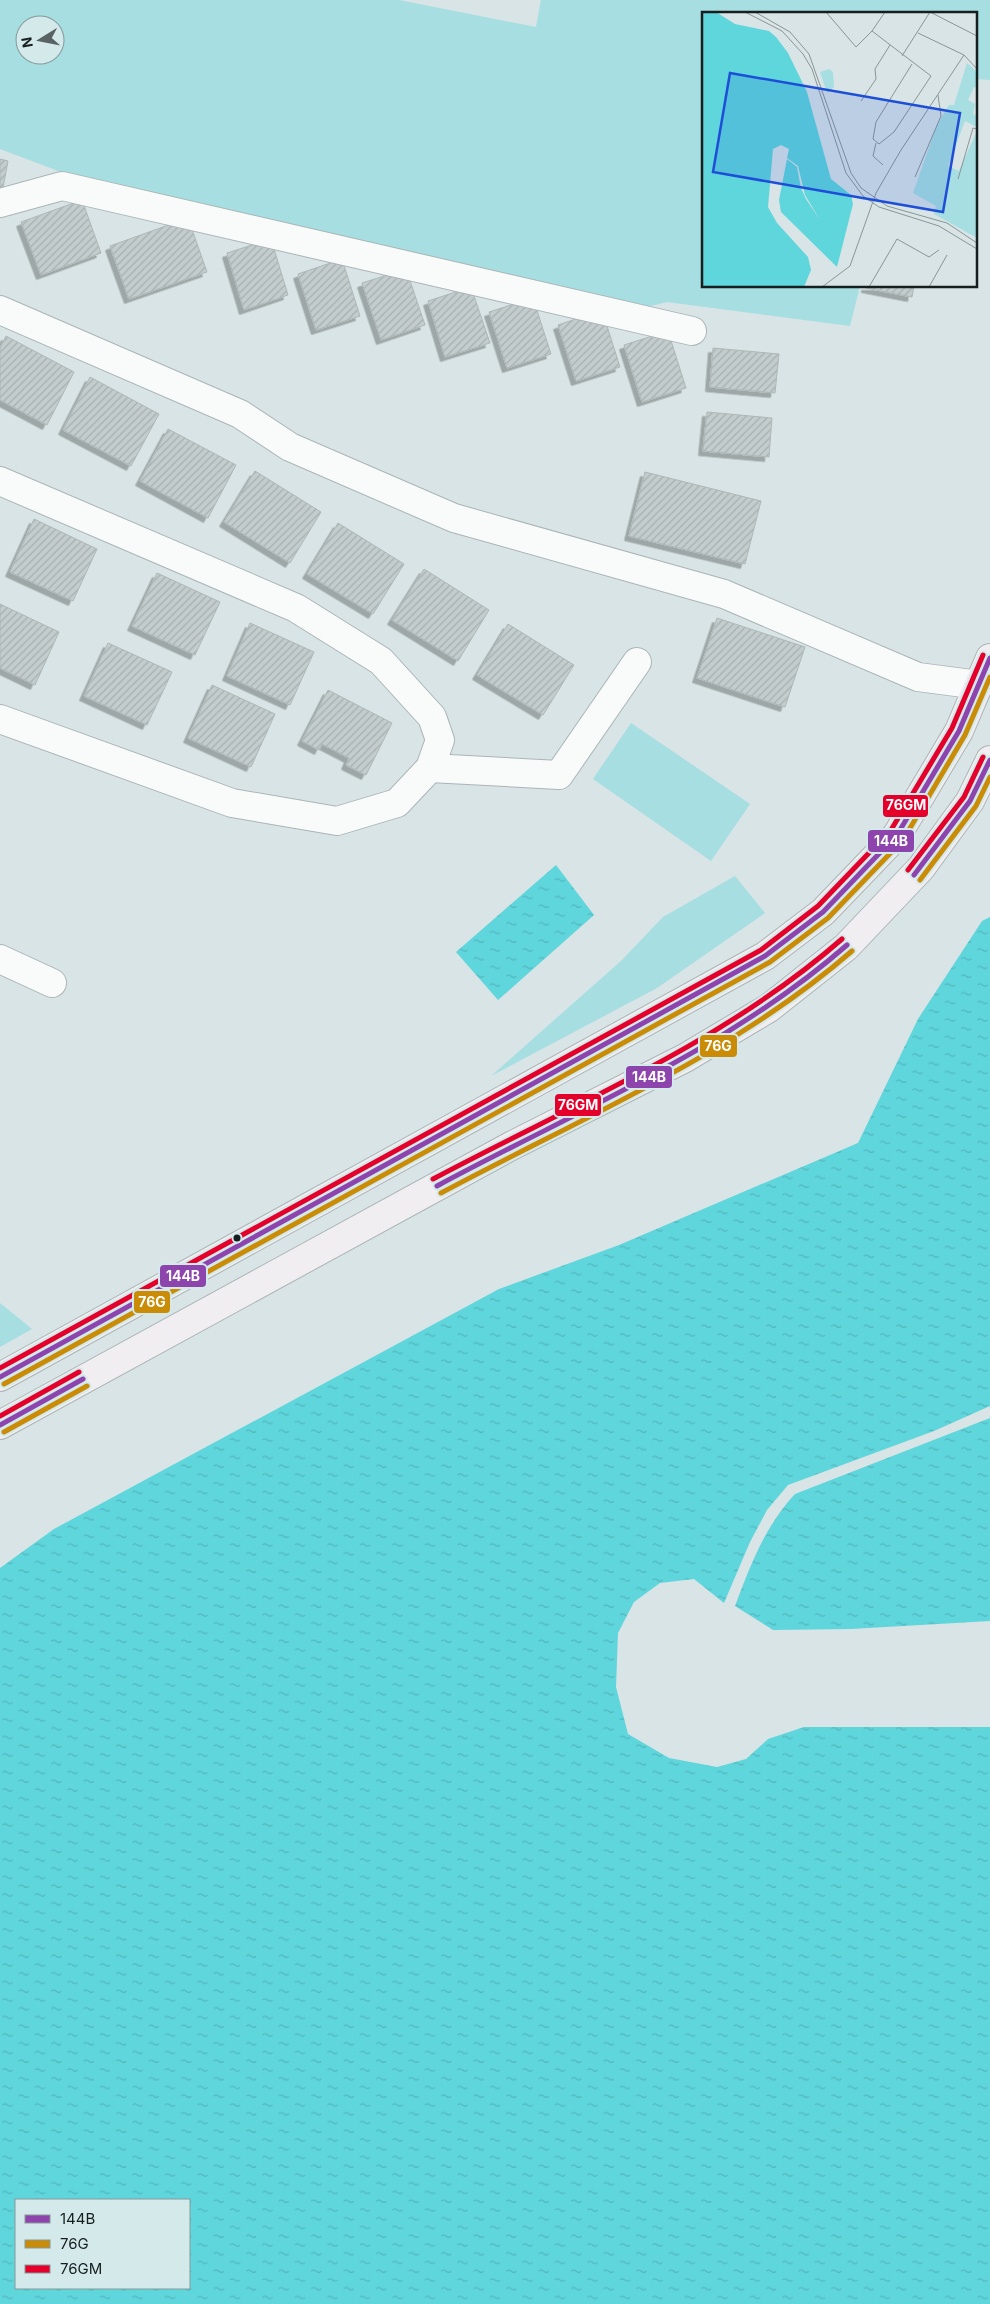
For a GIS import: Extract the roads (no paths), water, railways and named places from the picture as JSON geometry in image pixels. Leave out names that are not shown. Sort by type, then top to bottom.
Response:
[{"type":"street","points":[[0,203],[62,186],[692,331]]},
{"type":"street","points":[[0,310],[240,414],[290,447],[454,518],[724,594],[918,677],[984,686]]},
{"type":"street","points":[[0,482],[296,608],[381,661],[432,717],[440,740],[430,768],[397,803],[337,821],[232,803],[0,719]]},
{"type":"street","points":[[0,1377],[765,956],[823,912],[897,835],[959,732],[984,686],[990,658]]},
{"type":"street","points":[[430,768],[560,775],[637,662]]},
{"type":"street","points":[[0,1425],[511,1146],[684,1058],[768,1008],[846,947],[921,868],[970,801],[990,760]]},
{"type":"street","points":[[0,959],[52,983]]},
{"type":"water","points":[[556,865],[594,915],[498,1000],[456,952]]},
{"type":"water","points":[[990,917],[990,1406],[934,1431],[788,1485],[767,1510],[750,1542],[724,1603],[694,1579],[660,1583],[634,1602],[618,1633],[616,1687],[628,1734],[669,1758],[717,1767],[746,1759],[768,1739],[804,1727],[990,1727],[990,2304],[0,2304],[0,1568],[54,1529],[499,1289],[619,1245],[858,1143],[918,1019],[982,921]]},
{"type":"water","points":[[990,1418],[990,1621],[851,1629],[773,1630],[735,1606],[759,1547],[775,1519],[795,1494]]}]
